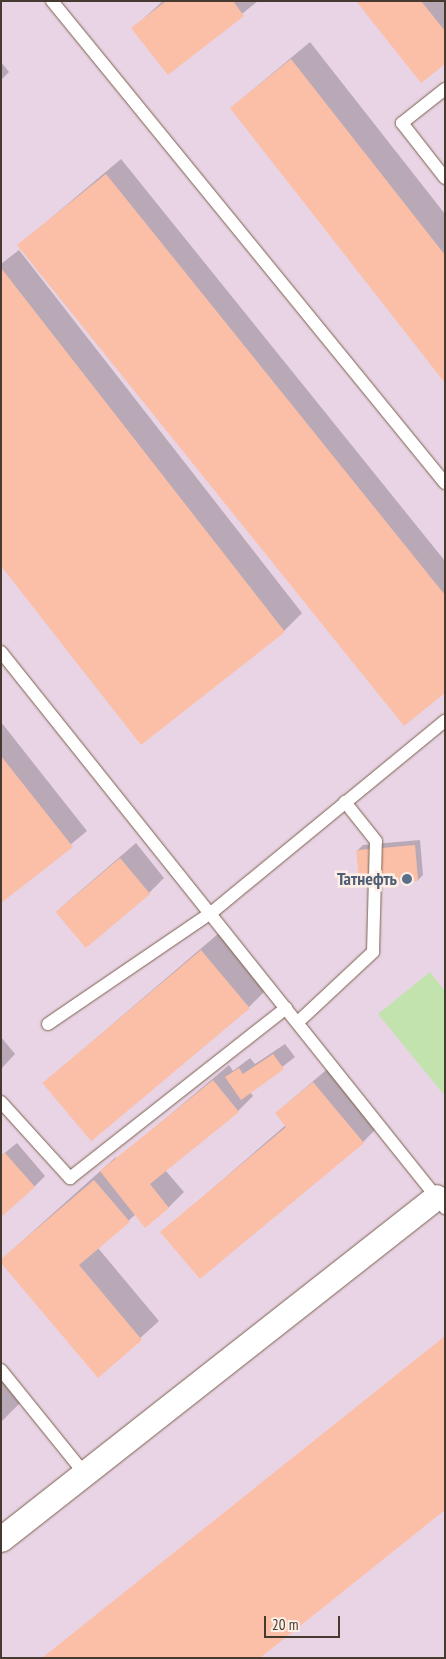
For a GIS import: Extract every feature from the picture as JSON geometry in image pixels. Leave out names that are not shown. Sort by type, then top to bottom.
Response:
[{"type":"street","points":[[1,1539],[442,1199]]},
{"type":"lane","points":[[52,1],[445,483]]},
{"type":"lane","points":[[445,89],[402,124],[445,178]]},
{"type":"lane","points":[[1,652],[286,1008],[442,1199]]},
{"type":"lane","points":[[48,1024],[211,913],[445,721]]},
{"type":"lane","points":[[298,1022],[373,952],[376,841],[345,802]]},
{"type":"lane","points":[[1,1102],[70,1178],[286,1008]]},
{"type":"lane","points":[[1,1370],[85,1474]]},
{"type":"shaded area","points":[[1,1],[445,1],[445,1658],[1,1658]]},
{"type":"green space","points":[[430,972],[445,991],[445,1096],[378,1014]]},
{"type":"building","points":[[166,1],[233,1],[244,16],[168,75],[131,28]]},
{"type":"building","points":[[356,1],[421,1],[445,31],[445,64],[421,83]]},
{"type":"building","points":[[291,59],[445,255],[445,383],[230,108]]},
{"type":"building","points":[[106,174],[445,595],[445,693],[404,726],[17,245]]},
{"type":"building","points":[[1,268],[285,632],[141,745],[1,566]]},
{"type":"building","points":[[1,756],[73,847],[1,903]]},
{"type":"building","points":[[415,845],[418,881],[359,886],[356,850]]},
{"type":"building","points":[[120,858],[150,894],[86,948],[56,912]]},
{"type":"building","points":[[201,950],[250,1008],[91,1141],[42,1083]]},
{"type":"building","points":[[273,1054],[284,1069],[241,1100],[225,1077],[239,1068],[243,1074]]},
{"type":"building","points":[[213,1080],[239,1112],[150,1184],[169,1208],[145,1228],[100,1171]]},
{"type":"building","points":[[313,1082],[364,1143],[200,1279],[160,1232],[286,1127],[275,1113]]},
{"type":"building","points":[[5,1153],[35,1187],[1,1217],[1,1156]]},
{"type":"building","points":[[94,1180],[130,1222],[79,1265],[142,1340],[98,1378],[1,1263],[1,1259]]},
{"type":"building","points":[[445,1336],[445,1510],[260,1658],[42,1658]]},
{"type":"place","name":"Татнефть","points":[[407,879]]}]
